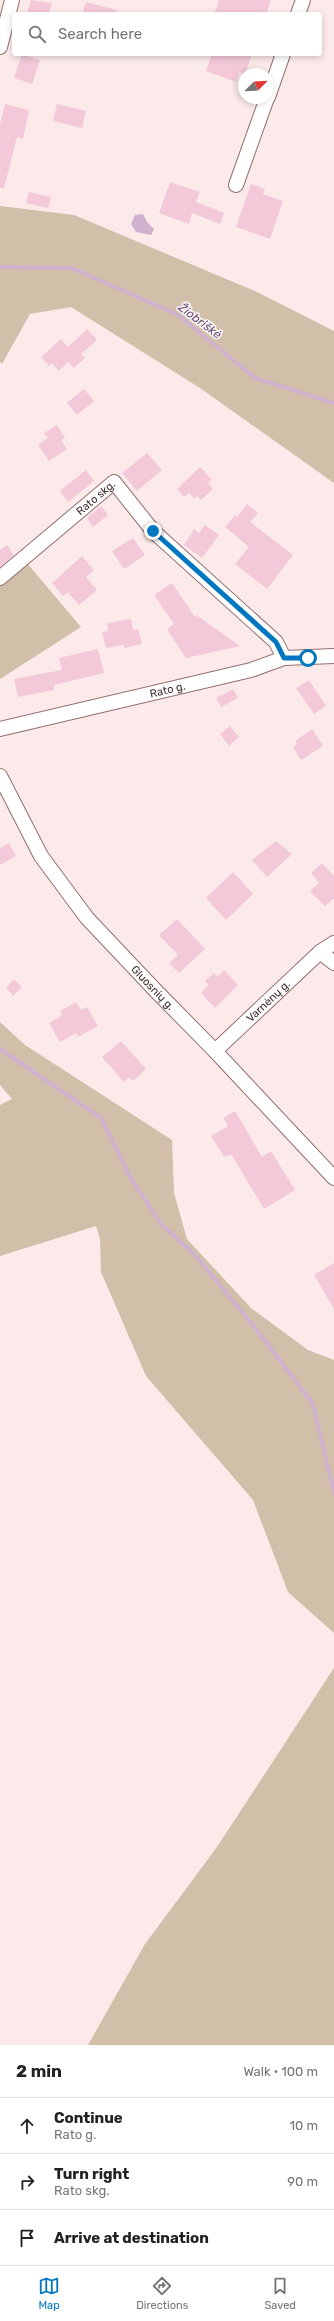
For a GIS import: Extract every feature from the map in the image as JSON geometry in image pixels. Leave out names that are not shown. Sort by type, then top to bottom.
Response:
[{"type":"street","points":[[0,47],[12,0]]},
{"type":"street","points":[[299,12],[303,0]]},
{"type":"street","points":[[274,81],[283,56]]},
{"type":"street","points":[[236,184],[265,104]]},
{"type":"street","name":"Rato skg.","points":[[0,578],[114,482],[153,531],[276,642],[284,658]]},
{"type":"street","name":"Rato g.","points":[[0,729],[251,670],[284,658],[334,656]]},
{"type":"street","name":"Gluosnių g.","points":[[0,776],[41,856],[87,918],[334,1178]]},
{"type":"street","name":"Varnėnų g.","points":[[215,1051],[320,952],[334,943]]},
{"type":"street","points":[[320,952],[334,964]]},
{"type":"shaded area","points":[[0,206],[74,215],[257,292],[334,331],[334,483],[200,388],[71,307],[30,314],[2,364],[0,362]]},
{"type":"shaded area","points":[[143,214],[147,222],[154,229],[151,235],[136,232],[131,224],[135,215]]},
{"type":"shaded area","points":[[26,562],[81,627],[0,679],[0,585]]},
{"type":"shaded area","points":[[0,1022],[25,1045],[172,1140],[174,1193],[187,1239],[251,1308],[308,1350],[334,1360],[334,1633],[288,1592],[253,1500],[146,1376],[101,1272],[100,1239],[96,1226],[0,1256],[0,1105],[12,1099],[0,1085]]},
{"type":"shaded area","points":[[334,1668],[334,2045],[88,2045],[145,1944],[217,1847]]},
{"type":"building","points":[[31,0],[52,3],[50,12],[28,12]]},
{"type":"building","points":[[219,0],[271,0],[267,12],[215,12]]},
{"type":"building","points":[[86,2],[117,10],[116,12],[83,12]]},
{"type":"building","points":[[21,56],[28,56],[40,60],[32,84],[14,78]]},
{"type":"building","points":[[211,56],[251,56],[247,68],[238,68],[236,82],[206,71]]},
{"type":"building","points":[[5,104],[29,110],[23,139],[17,137],[4,188],[0,188],[0,124]]},
{"type":"building","points":[[57,104],[86,111],[82,128],[53,121]]},
{"type":"building","points":[[170,182],[200,192],[196,202],[224,213],[220,224],[192,213],[189,224],[159,213]]},
{"type":"building","points":[[251,184],[265,189],[263,194],[283,201],[270,239],[236,227]]},
{"type":"building","points":[[29,192],[51,197],[48,208],[26,203]]},
{"type":"building","points":[[87,329],[97,340],[81,354],[85,358],[74,368],[68,362],[59,371],[52,363],[49,366],[41,357],[61,339],[68,347]]},
{"type":"building","points":[[84,389],[94,401],[77,415],[67,403]]},
{"type":"building","points":[[57,425],[65,438],[61,440],[67,449],[49,461],[38,445],[48,438],[44,433]]},
{"type":"building","points":[[147,453],[162,470],[137,491],[122,473]]},
{"type":"building","points":[[200,467],[212,480],[208,483],[213,489],[201,500],[197,496],[194,498],[189,493],[184,497],[177,489]]},
{"type":"building","points":[[86,470],[94,481],[68,502],[60,491]]},
{"type":"building","points":[[247,504],[258,513],[250,522],[293,555],[267,589],[235,564],[249,547],[225,527],[235,515],[237,517]]},
{"type":"building","points":[[101,506],[108,515],[93,527],[87,518]]},
{"type":"building","points":[[205,525],[219,535],[202,558],[184,545],[194,529],[199,533]]},
{"type":"building","points":[[133,538],[145,555],[124,569],[112,551]]},
{"type":"building","points":[[7,545],[14,555],[0,567],[0,550]]},
{"type":"building","points":[[82,556],[94,570],[86,577],[97,590],[79,605],[68,592],[63,596],[52,583]]},
{"type":"building","points":[[172,583],[195,617],[196,615],[240,646],[186,658],[167,629],[174,624],[154,595]]},
{"type":"building","points":[[131,619],[133,630],[138,629],[142,644],[125,648],[124,645],[106,648],[102,632],[108,631],[107,623]]},
{"type":"building","points":[[98,649],[104,673],[54,685],[54,690],[18,697],[14,679],[62,670],[59,658]]},
{"type":"building","points":[[309,680],[326,706],[314,714],[296,688]]},
{"type":"building","points":[[233,689],[238,698],[221,707],[216,698]]},
{"type":"building","points":[[230,726],[239,737],[229,746],[220,734]]},
{"type":"building","points":[[312,729],[323,746],[301,760],[293,747],[297,744],[295,741]]},
{"type":"building","points":[[276,841],[292,854],[267,877],[252,860]]},
{"type":"building","points":[[9,843],[16,856],[0,865],[0,848]]},
{"type":"building","points":[[322,863],[334,876],[334,898],[325,906],[310,891],[319,883],[311,873]]},
{"type":"building","points":[[233,872],[253,894],[226,920],[206,898]]},
{"type":"building","points":[[177,919],[205,949],[179,973],[169,963],[178,955],[159,935]]},
{"type":"building","points":[[224,970],[238,985],[215,1008],[201,993],[209,985],[205,981],[214,973],[217,977]]},
{"type":"building","points":[[14,979],[22,987],[13,996],[6,988]]},
{"type":"building","points":[[76,1002],[81,1010],[87,1007],[98,1026],[78,1037],[76,1033],[60,1042],[49,1023],[62,1015],[60,1011]]},
{"type":"building","points":[[121,1041],[146,1069],[133,1081],[129,1077],[124,1082],[102,1057]]},
{"type":"building","points":[[235,1111],[262,1157],[271,1151],[295,1190],[264,1209],[231,1154],[224,1157],[211,1136],[228,1126],[223,1118]]},
{"type":"building","points":[[334,1263],[334,1309],[314,1275]]},
{"type":"waterway","name":"Žiobriškė","points":[[0,267],[72,268],[178,315],[255,378],[334,403]]},
{"type":"waterway","points":[[0,1049],[101,1118],[130,1177],[161,1224],[195,1255],[257,1330],[313,1404],[334,1493]]},
{"type":"route","points":[[153,531],[276,642],[284,658],[308,658]]}]
